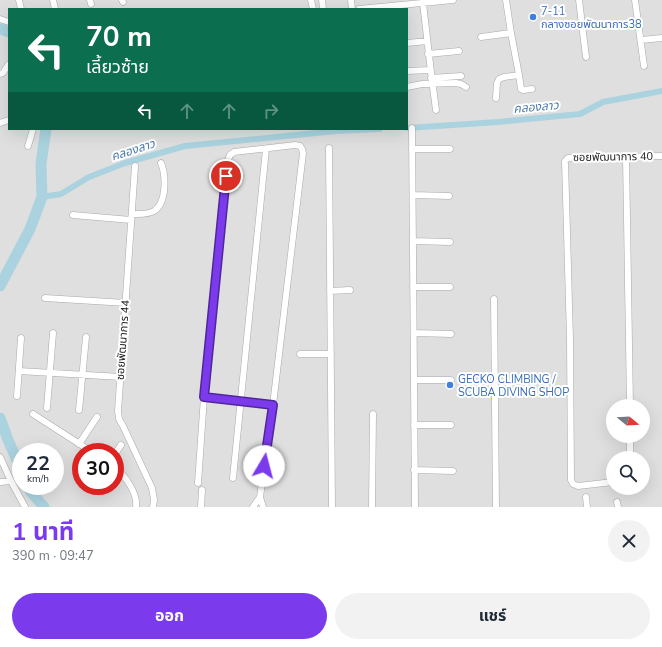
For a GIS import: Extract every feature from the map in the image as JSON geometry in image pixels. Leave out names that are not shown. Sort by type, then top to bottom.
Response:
[{"type":"street","points":[[367,8],[415,2],[423,3],[453,0]]},
{"type":"street","points":[[506,0],[521,89],[532,89]]},
{"type":"street","points":[[579,0],[586,57]]},
{"type":"street","points":[[635,0],[644,66]]},
{"type":"street","points":[[423,3],[436,110]]},
{"type":"street","points":[[481,37],[511,33]]},
{"type":"street","points":[[641,40],[662,38]]},
{"type":"street","points":[[408,43],[427,41]]},
{"type":"street","points":[[428,54],[459,51]]},
{"type":"street","points":[[0,74],[3,73],[8,66]]},
{"type":"street","points":[[408,71],[430,70]]},
{"type":"street","points":[[496,98],[497,83],[499,79],[519,75]]},
{"type":"street","points":[[408,87],[432,80],[461,76]]},
{"type":"street","points":[[432,80],[464,85],[466,87]]},
{"type":"street","points":[[412,128],[415,507]]},
{"type":"street","points":[[28,146],[33,130]]},
{"type":"street","points":[[198,484],[204,397],[228,160],[230,155],[234,152],[295,145],[300,146],[303,153],[273,405],[260,497],[263,507]]},
{"type":"street","points":[[233,478],[266,148]]},
{"type":"street","points":[[329,148],[332,507]]},
{"type":"street","points":[[412,149],[450,149]]},
{"type":"street","name":"ซอยพัฒนาการ 40","points":[[606,483],[578,486],[573,484],[571,480],[570,339],[565,161],[568,158],[662,156]]},
{"type":"street","points":[[626,157],[630,399]]},
{"type":"street","points":[[73,215],[132,217],[152,212],[161,204],[164,170],[161,163]]},
{"type":"street","name":"ซอยพัฒนาการ 44","points":[[135,166],[118,412],[119,419],[152,488],[154,500],[153,507]]},
{"type":"street","points":[[413,195],[449,196]]},
{"type":"street","points":[[413,241],[450,242]]},
{"type":"street","points":[[413,287],[450,287]]},
{"type":"street","points":[[330,291],[350,290]]},
{"type":"street","points":[[45,298],[126,303]]},
{"type":"street","points":[[494,299],[496,507]]},
{"type":"street","points":[[47,408],[53,333]]},
{"type":"street","points":[[414,333],[451,334]]},
{"type":"street","points":[[80,410],[86,336]]},
{"type":"street","points":[[17,396],[20,338]]},
{"type":"street","points":[[300,354],[331,354]]},
{"type":"street","points":[[19,371],[120,377]]},
{"type":"street","points":[[414,380],[451,380]]},
{"type":"street","points":[[204,397],[273,405]]},
{"type":"street","points":[[33,414],[77,443]]},
{"type":"street","points":[[372,507],[373,414]]},
{"type":"street","points":[[80,443],[97,417]]},
{"type":"street","points":[[414,425],[451,425]]},
{"type":"street","points":[[0,457],[25,507]]},
{"type":"street","points":[[414,470],[453,471]]},
{"type":"street","points":[[124,475],[136,500],[136,507]]},
{"type":"street","points":[[0,482],[11,481]]},
{"type":"street","points":[[201,507],[202,490]]},
{"type":"street","points":[[253,507],[260,497]]},
{"type":"street","points":[[586,497],[587,507]]},
{"type":"shaded area","points":[[0,0],[662,0],[662,507],[0,507]]},
{"type":"waterway","points":[[0,29],[8,32]]},
{"type":"waterway","name":"คลองลาว","points":[[408,128],[498,122],[580,114],[603,102],[662,91]]},
{"type":"waterway","points":[[0,286],[30,229],[42,197],[41,164],[46,130]]},
{"type":"waterway","name":"คลองลาว","points":[[42,197],[61,194],[89,177],[125,163],[185,146],[358,130]]},
{"type":"waterway","points":[[0,418],[12,449]]},
{"type":"waterway","points":[[34,495],[44,507]]},
{"type":"place","name":"7-11 กลางซอยพัฒนาการ38","points":[[533,17]]},
{"type":"place","name":"GECKO CLIMBING / SCUBA DIVING SHOP","points":[[450,385]]},
{"type":"route","points":[[226,176],[204,397],[273,405],[264,466]]}]
